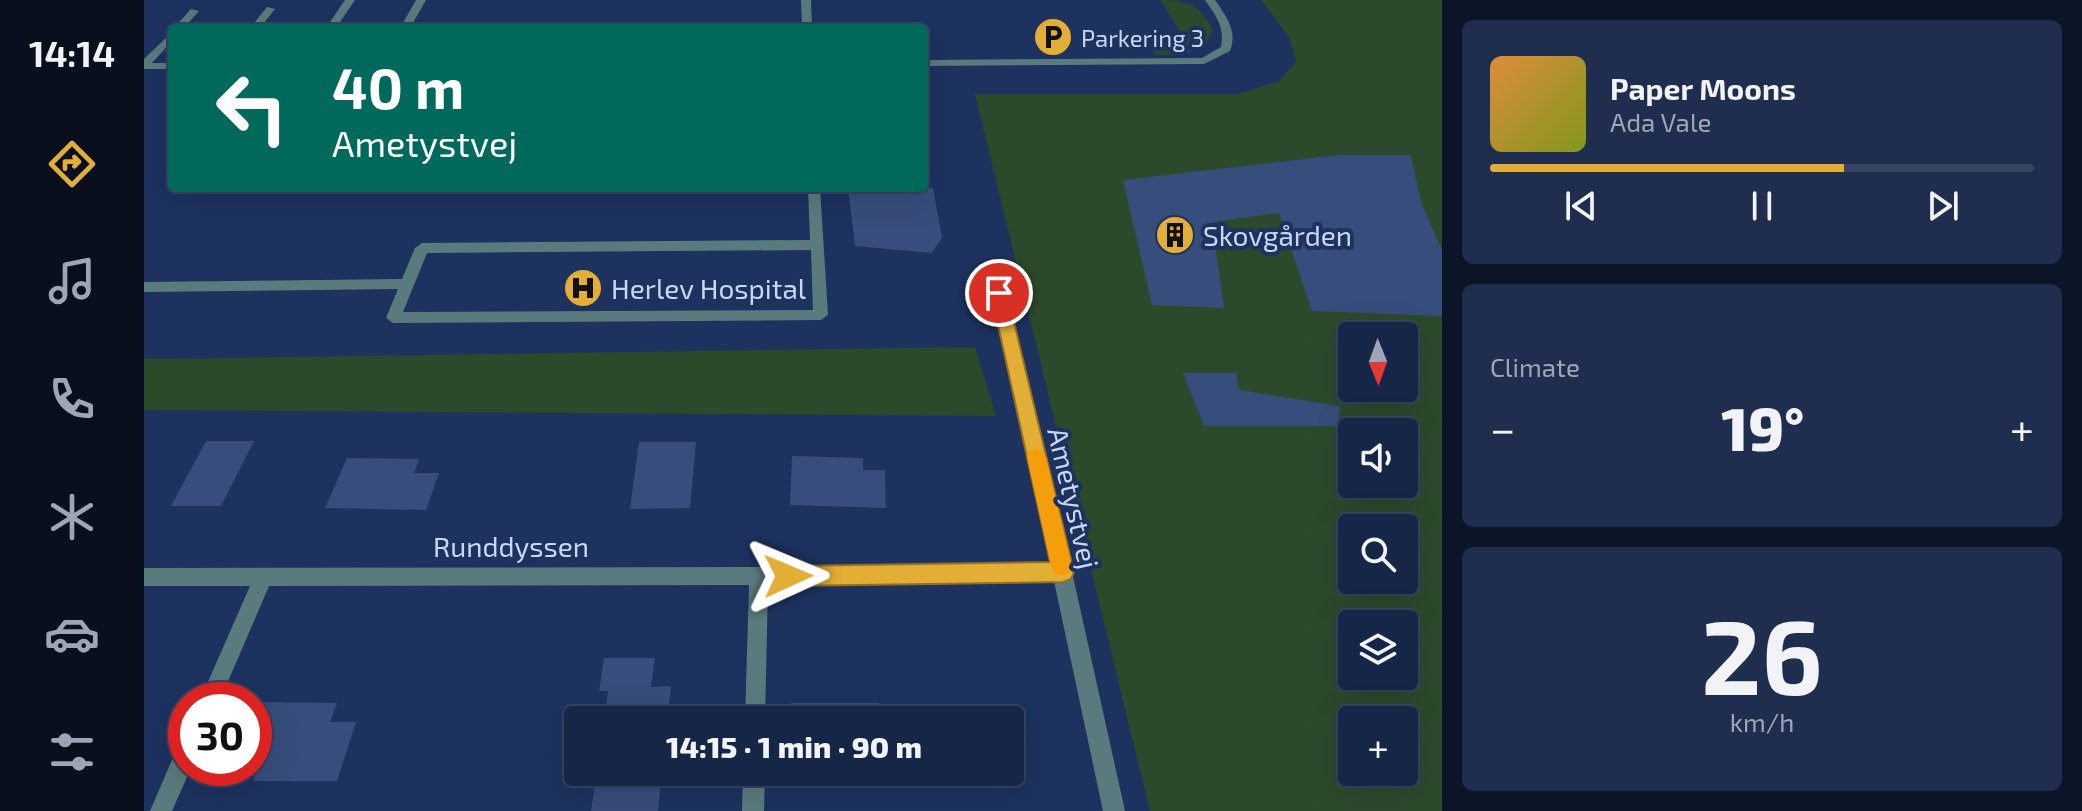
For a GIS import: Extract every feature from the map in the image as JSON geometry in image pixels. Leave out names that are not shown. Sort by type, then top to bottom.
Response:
[{"type":"street","points":[[334,24],[350,0]]},
{"type":"street","points":[[407,24],[421,0]]},
{"type":"street","points":[[806,0],[807,24]]},
{"type":"street","points":[[928,63],[1204,61],[1226,49],[1229,39],[1228,27],[1210,0]]},
{"type":"street","points":[[258,24],[270,9]]},
{"type":"street","points":[[183,24],[194,11]]},
{"type":"street","points":[[144,65],[168,39]]},
{"type":"street","points":[[144,65],[168,66]]},
{"type":"street","points":[[814,192],[821,315],[393,318],[422,248],[817,245]]},
{"type":"street","points":[[144,287],[407,284]]},
{"type":"street","name":"Ametystvej","points":[[999,293],[1114,811]]},
{"type":"street","name":"Runddyssen","points":[[144,577],[1063,572]]},
{"type":"street","points":[[218,682],[264,576]]},
{"type":"street","points":[[755,706],[759,576]]},
{"type":"street","points":[[161,811],[172,786]]},
{"type":"street","points":[[753,811],[754,786]]},
{"type":"green space","points":[[1161,0],[1186,3],[1203,14],[1213,29],[1204,47],[1180,55],[1155,55],[1151,46],[1188,46]]},
{"type":"green space","points":[[1261,0],[1442,0],[1442,811],[1150,811],[975,94],[1239,94],[1279,81],[1296,62],[1289,37]]},
{"type":"green space","points":[[975,347],[996,416],[144,410],[144,359]]},
{"type":"building","name":"Skovgården","points":[[1339,155],[1411,155],[1421,202],[1442,250],[1442,316],[1312,311],[1279,213],[1212,222],[1224,308],[1152,305],[1123,180]]},
{"type":"building","points":[[928,188],[933,188],[942,238],[932,253],[855,246],[848,192],[928,192]]},
{"type":"building","points":[[1183,373],[1236,373],[1239,390],[1340,406],[1338,426],[1204,426]]},
{"type":"building","points":[[206,441],[254,441],[221,506],[171,506]]},
{"type":"building","points":[[639,442],[696,442],[690,508],[630,509]]},
{"type":"building","points":[[792,456],[863,458],[863,470],[885,470],[886,508],[790,505]]},
{"type":"building","points":[[347,458],[419,459],[414,473],[439,473],[426,510],[325,508]]},
{"type":"building","points":[[604,658],[655,658],[651,687],[671,686],[669,706],[606,706],[608,691],[599,691]]},
{"type":"building","points":[[272,702],[337,703],[330,722],[356,722],[337,781],[272,781]]},
{"type":"building","points":[[791,703],[879,703],[879,706],[791,706]]},
{"type":"building","points":[[595,786],[661,786],[658,811],[591,811]]},
{"type":"slow traffic","points":[[1036,457],[1062,566]]},
{"type":"place","name":"Parkering 3","points":[[1053,37]]},
{"type":"place","name":"Skovgården","points":[[1175,235]]},
{"type":"place","name":"Herlev Hospital","points":[[583,288]]},
{"type":"route","points":[[788,576],[1063,572],[999,293]]}]
